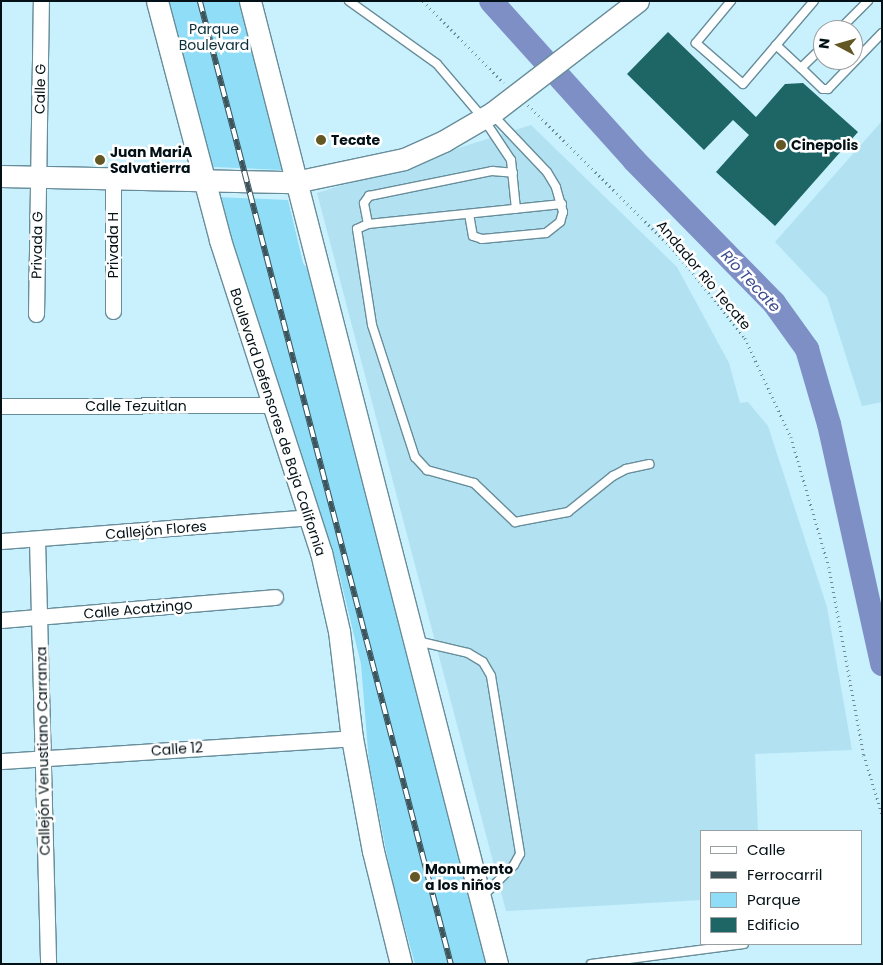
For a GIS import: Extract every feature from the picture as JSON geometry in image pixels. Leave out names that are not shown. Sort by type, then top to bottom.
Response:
[{"type":"main road","name":"Boulevard Defensores de Baja California","points":[[157,1],[203,182],[272,405],[311,516],[339,631],[352,738],[380,886],[401,964]]},
{"type":"main road","points":[[250,1],[295,182],[417,641],[498,964]]},
{"type":"main road","points":[[1,176],[203,182],[295,182],[404,159],[444,141],[487,116],[638,1]]},
{"type":"street","name":"Calle G","points":[[38,176],[41,1]]},
{"type":"street","name":"Privada G","points":[[36,314],[38,176]]},
{"type":"street","name":"Privada H","points":[[113,178],[113,311]]},
{"type":"street","name":"Calle Tezuitlan","points":[[1,406],[272,405]]},
{"type":"street","name":"Callejón Flores","points":[[1,541],[311,516]]},
{"type":"street","name":"Callejón Venustiano Carranza","points":[[37,539],[48,964]]},
{"type":"street","name":"Calle Acatzingo","points":[[1,620],[275,597]]},
{"type":"street","name":"Calle 12","points":[[1,761],[352,738]]},
{"type":"lane","points":[[349,1],[437,64],[487,116],[547,172],[562,204],[560,222],[546,233],[476,238],[468,214]]},
{"type":"lane","points":[[731,1],[697,40],[697,45],[743,84],[814,1]]},
{"type":"lane","points":[[849,20],[868,1]]},
{"type":"lane","points":[[776,45],[823,89],[828,89],[882,33]]},
{"type":"lane","points":[[801,68],[813,56]]},
{"type":"lane","points":[[487,116],[506,150],[513,173],[516,209]]},
{"type":"lane","points":[[368,224],[364,203],[369,196],[492,171],[513,173]]},
{"type":"lane","points":[[562,204],[361,226],[357,233],[372,324],[415,457],[428,470],[474,483],[515,522],[568,512],[614,476],[626,469],[649,464]]},
{"type":"lane","points":[[417,641],[468,653],[482,662],[491,676],[520,854],[514,864],[481,898]]},
{"type":"lane","points":[[591,964],[736,945]]},
{"type":"path","name":"Andador Rio Tecate","points":[[423,1],[520,92],[674,250],[744,338],[791,437],[826,558],[864,755],[882,814]]},
{"type":"shaded area","points":[[882,121],[882,402],[862,406],[827,297],[775,242]]},
{"type":"shaded area","points":[[531,125],[677,267],[729,363],[740,403],[748,402],[768,426],[827,607],[852,750],[755,754],[758,830],[700,830],[700,900],[506,911],[317,193]]},
{"type":"green space","name":"Parque Boulevard","points":[[167,1],[240,1],[282,170],[213,167]]},
{"type":"green space","points":[[216,197],[288,200],[303,263],[311,274],[489,964],[415,964],[392,881],[369,763],[361,664],[339,573]]},
{"type":"building","points":[[668,32],[756,117],[785,84],[803,83],[858,132],[775,226],[716,172],[749,135],[733,120],[704,150],[627,74]]},
{"type":"waterway","name":"Río Tecate","points":[[491,1],[634,160],[774,303],[807,349],[829,424],[882,664]]},
{"type":"railway","points":[[200,1],[451,964]]},
{"type":"place","name":"Tecate","points":[[321,140]]},
{"type":"place","name":"Cinepolis","points":[[781,145]]},
{"type":"place","name":"Juan MariA Salvatierra","points":[[100,160]]},
{"type":"place","name":"Monumento a los niños","points":[[415,877]]}]
